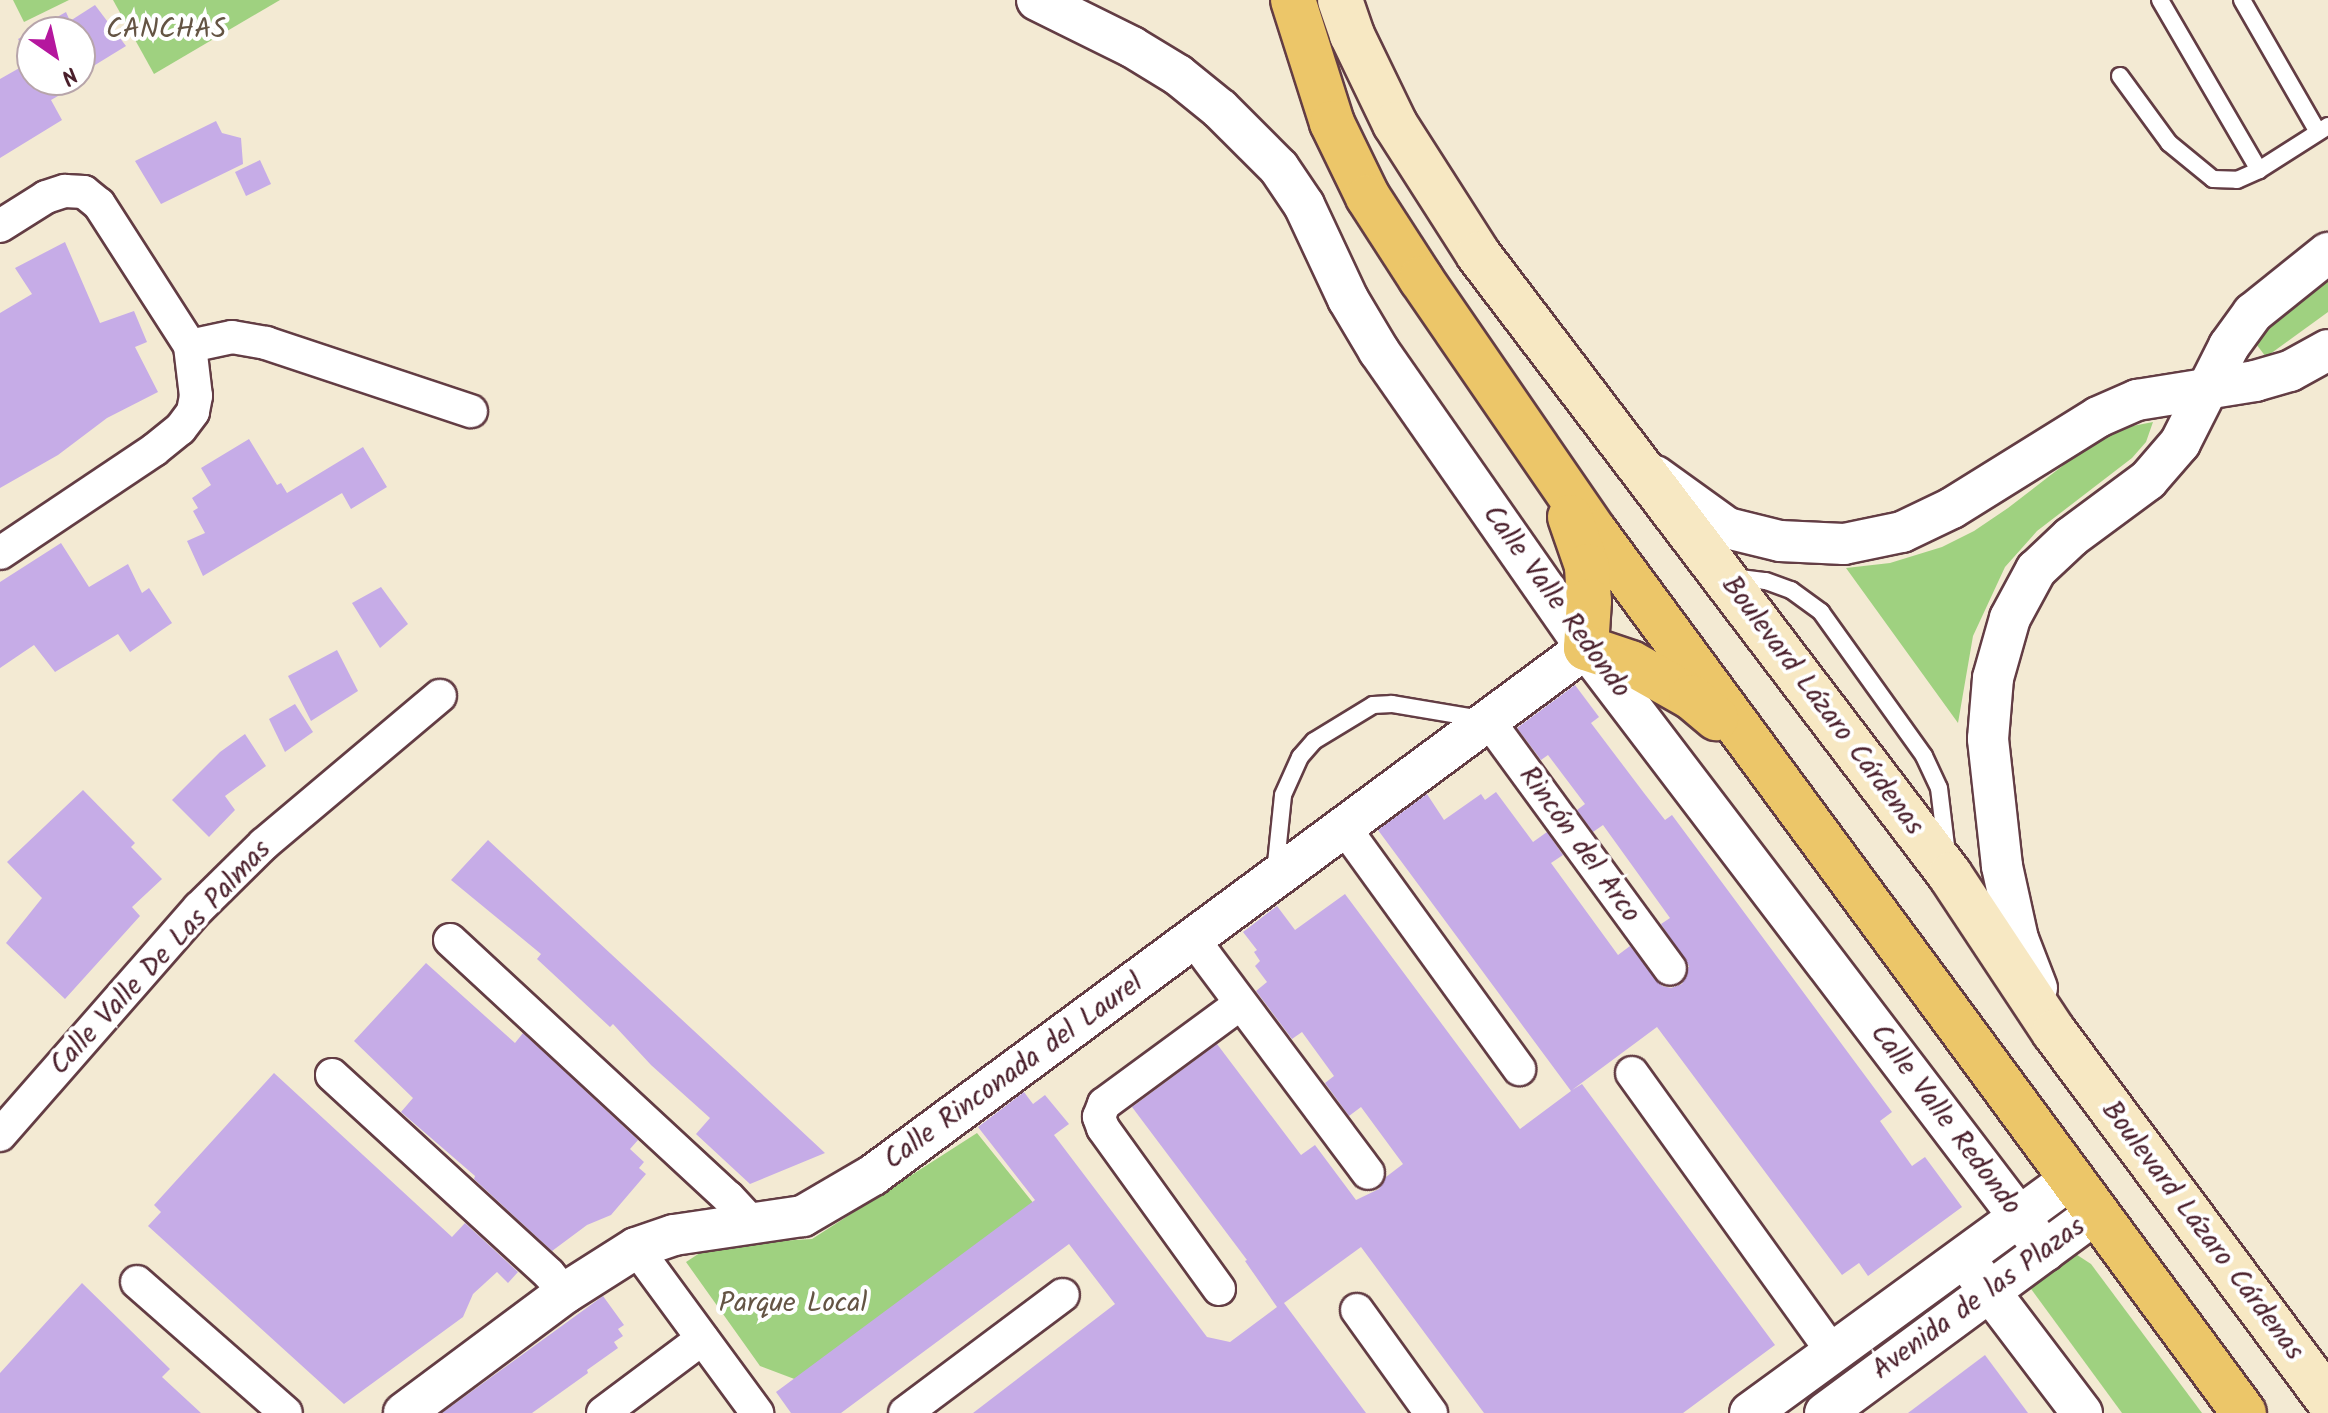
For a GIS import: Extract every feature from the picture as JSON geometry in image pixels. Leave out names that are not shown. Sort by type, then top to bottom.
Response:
[{"type":"highway","points":[[1293,0],[1332,123],[1368,197],[1595,532],[2082,1197],[2242,1408]]},
{"type":"highway","points":[[1541,453],[1572,521],[1587,566],[1589,601],[1586,648],[1631,663],[1691,697],[1763,759]]},
{"type":"main road","name":"Boulevard Lázaro Cárdenas","points":[[1340,0],[1352,35],[1404,137],[1478,254],[1950,875],[2054,1032],[2328,1399]]},
{"type":"street","name":"Calle Valle Redondo","points":[[1037,0],[1132,47],[1178,75],[1220,109],[1279,168],[1304,205],[1348,299],[1379,351],[1586,648],[2045,1251]]},
{"type":"street","points":[[0,226],[46,197],[65,191],[84,192],[99,204],[190,346],[196,396],[193,412],[180,429],[0,553]]},
{"type":"street","points":[[2054,1032],[2018,939],[2002,866],[1988,739],[1993,678],[2010,618],[2036,570],[2071,537],[2148,480],[2180,443],[2206,387],[2253,313],[2328,253]]},
{"type":"street","points":[[190,346],[232,337],[266,343],[471,411]]},
{"type":"street","points":[[1632,459],[1727,528],[1780,541],[1844,544],[1902,532],[1952,508],[2098,417],[2137,400],[2255,381],[2290,371],[2328,350]]},
{"type":"street","name":"Calle Rinconada del Laurel","points":[[404,1413],[565,1293],[636,1248],[674,1235],[803,1216],[873,1175],[1586,648]]},
{"type":"street","name":"Calle Valle De Las Palmas","points":[[0,1135],[199,908],[264,844],[440,696]]},
{"type":"street","name":"Rincón del Arco","points":[[1488,720],[1670,969]]},
{"type":"street","points":[[1344,827],[1519,1069]]},
{"type":"street","points":[[1193,939],[1368,1173]]},
{"type":"street","points":[[450,940],[752,1223]]},
{"type":"street","points":[[1219,1289],[1103,1128],[1099,1117],[1104,1104],[1240,1004]]},
{"type":"street","points":[[1632,1073],[1833,1353]]},
{"type":"street","points":[[332,1075],[549,1274],[565,1293]]},
{"type":"street","name":"Avenida de las Plazas","points":[[1750,1413],[2018,1216],[2082,1197]]},
{"type":"street","name":"Avenida de las Plazas","points":[[1825,1413],[2045,1251],[2082,1197]]},
{"type":"street","points":[[636,1248],[757,1413]]},
{"type":"street","points":[[1963,1257],[2082,1413]]},
{"type":"street","points":[[137,1282],[286,1413]]},
{"type":"street","points":[[905,1413],[1063,1295]]},
{"type":"street","points":[[1357,1310],[1431,1413]]},
{"type":"street","points":[[603,1413],[702,1339]]},
{"type":"lane","points":[[2160,0],[2259,170]]},
{"type":"lane","points":[[2120,76],[2169,143],[2193,166],[2213,179],[2237,180],[2259,170],[2323,129],[2242,0]]},
{"type":"lane","points":[[1274,879],[1283,795],[1300,757],[1314,741],[1373,705],[1392,704],[1488,720]]},
{"type":"green space","points":[[13,0],[69,0],[36,16],[21,16]]},
{"type":"green space","name":"CANCHAS","points":[[113,0],[280,0],[154,74]]},
{"type":"green space","points":[[2328,279],[2328,312],[2266,357],[2250,336]]},
{"type":"green space","points":[[2153,422],[2146,442],[2132,458],[2037,531],[2005,567],[1973,636],[1958,723],[1846,568],[1890,563],[1942,547],[1974,531],[2008,508],[2096,440],[2117,429]]},
{"type":"green space","name":"Parque Local","points":[[977,1133],[1034,1204],[797,1380],[760,1366],[686,1262],[712,1245],[812,1239]]},
{"type":"green space","points":[[2068,1249],[2091,1264],[2202,1413],[2122,1413],[2026,1282]]},
{"type":"building","points":[[95,5],[126,46],[96,64],[96,16],[78,16]]},
{"type":"building","points":[[16,70],[16,96],[58,96],[51,100],[62,120],[0,158],[0,79]]},
{"type":"building","points":[[216,121],[222,133],[241,138],[243,164],[161,204],[135,161]]},
{"type":"building","points":[[260,160],[271,184],[246,196],[235,172]]},
{"type":"building","points":[[65,242],[100,323],[134,311],[147,342],[135,347],[158,392],[107,418],[58,455],[0,488],[0,313],[32,294],[15,268]]},
{"type":"building","points":[[249,439],[277,485],[281,483],[287,493],[363,447],[387,487],[351,509],[342,493],[203,576],[187,541],[205,533],[193,511],[198,508],[192,498],[211,485],[201,468]]},
{"type":"building","points":[[61,543],[89,587],[128,564],[142,593],[149,588],[172,623],[130,652],[118,634],[55,672],[34,645],[0,668],[0,582]]},
{"type":"building","points":[[381,587],[408,624],[380,648],[352,603]]},
{"type":"building","points":[[337,650],[358,691],[311,721],[288,676]]},
{"type":"building","points":[[1575,685],[1599,717],[1591,723],[1665,820],[1672,815],[1892,1112],[1880,1121],[1912,1166],[1925,1157],[1962,1207],[1868,1276],[1859,1263],[1842,1275],[1657,1027],[1572,1090],[1582,1084],[1775,1345],[1683,1413],[1484,1413],[1361,1247],[1284,1303],[1366,1413],[973,1413],[1115,1304],[1069,1244],[841,1413],[791,1413],[776,1392],[1035,1200],[978,1127],[1024,1092],[1033,1104],[1045,1095],[1069,1124],[1054,1135],[1207,1337],[1230,1342],[1277,1307],[1247,1260],[1132,1107],[1217,1044],[1301,1155],[1315,1145],[1356,1200],[1379,1189],[1386,1177],[1403,1164],[1361,1107],[1349,1116],[1325,1083],[1334,1076],[1302,1032],[1292,1039],[1256,991],[1267,982],[1255,966],[1260,961],[1254,952],[1257,950],[1243,932],[1277,906],[1295,930],[1345,894],[1520,1129],[1571,1091],[1378,830],[1427,794],[1444,820],[1481,794],[1485,800],[1496,792],[1533,842],[1547,832],[1563,855],[1551,863],[1618,955],[1630,946],[1662,986],[1671,988],[1682,984],[1689,966],[1661,924],[1670,918],[1603,825],[1593,832],[1577,810],[1585,804],[1548,755],[1541,760],[1517,728]]},
{"type":"building","points":[[295,704],[313,732],[285,752],[269,719]]},
{"type":"building","points":[[245,734],[266,766],[225,796],[235,810],[209,837],[172,800],[220,752]]},
{"type":"building","points":[[83,790],[135,843],[131,847],[162,879],[132,907],[140,916],[65,999],[6,943],[42,898],[7,862]]},
{"type":"building","points":[[488,840],[825,1153],[750,1184],[696,1134],[710,1118],[651,1065],[613,1024],[610,1027],[537,959],[541,954],[451,880]]},
{"type":"building","points":[[426,963],[515,1043],[523,1033],[638,1140],[630,1149],[644,1162],[639,1168],[646,1174],[611,1215],[587,1225],[552,1251],[474,1179],[475,1176],[401,1112],[413,1098],[354,1041]]},
{"type":"building","points":[[274,1073],[452,1237],[465,1223],[518,1272],[508,1283],[497,1272],[473,1294],[463,1317],[344,1404],[148,1226],[161,1212],[154,1205]]},
{"type":"building","points":[[82,1283],[170,1369],[162,1377],[201,1413],[0,1413],[0,1373]]},
{"type":"building","points":[[603,1296],[624,1325],[618,1329],[623,1336],[614,1342],[618,1348],[587,1370],[588,1373],[532,1413],[442,1413]]},
{"type":"building","points":[[1985,1355],[2028,1413],[1908,1413],[1969,1367]]}]
